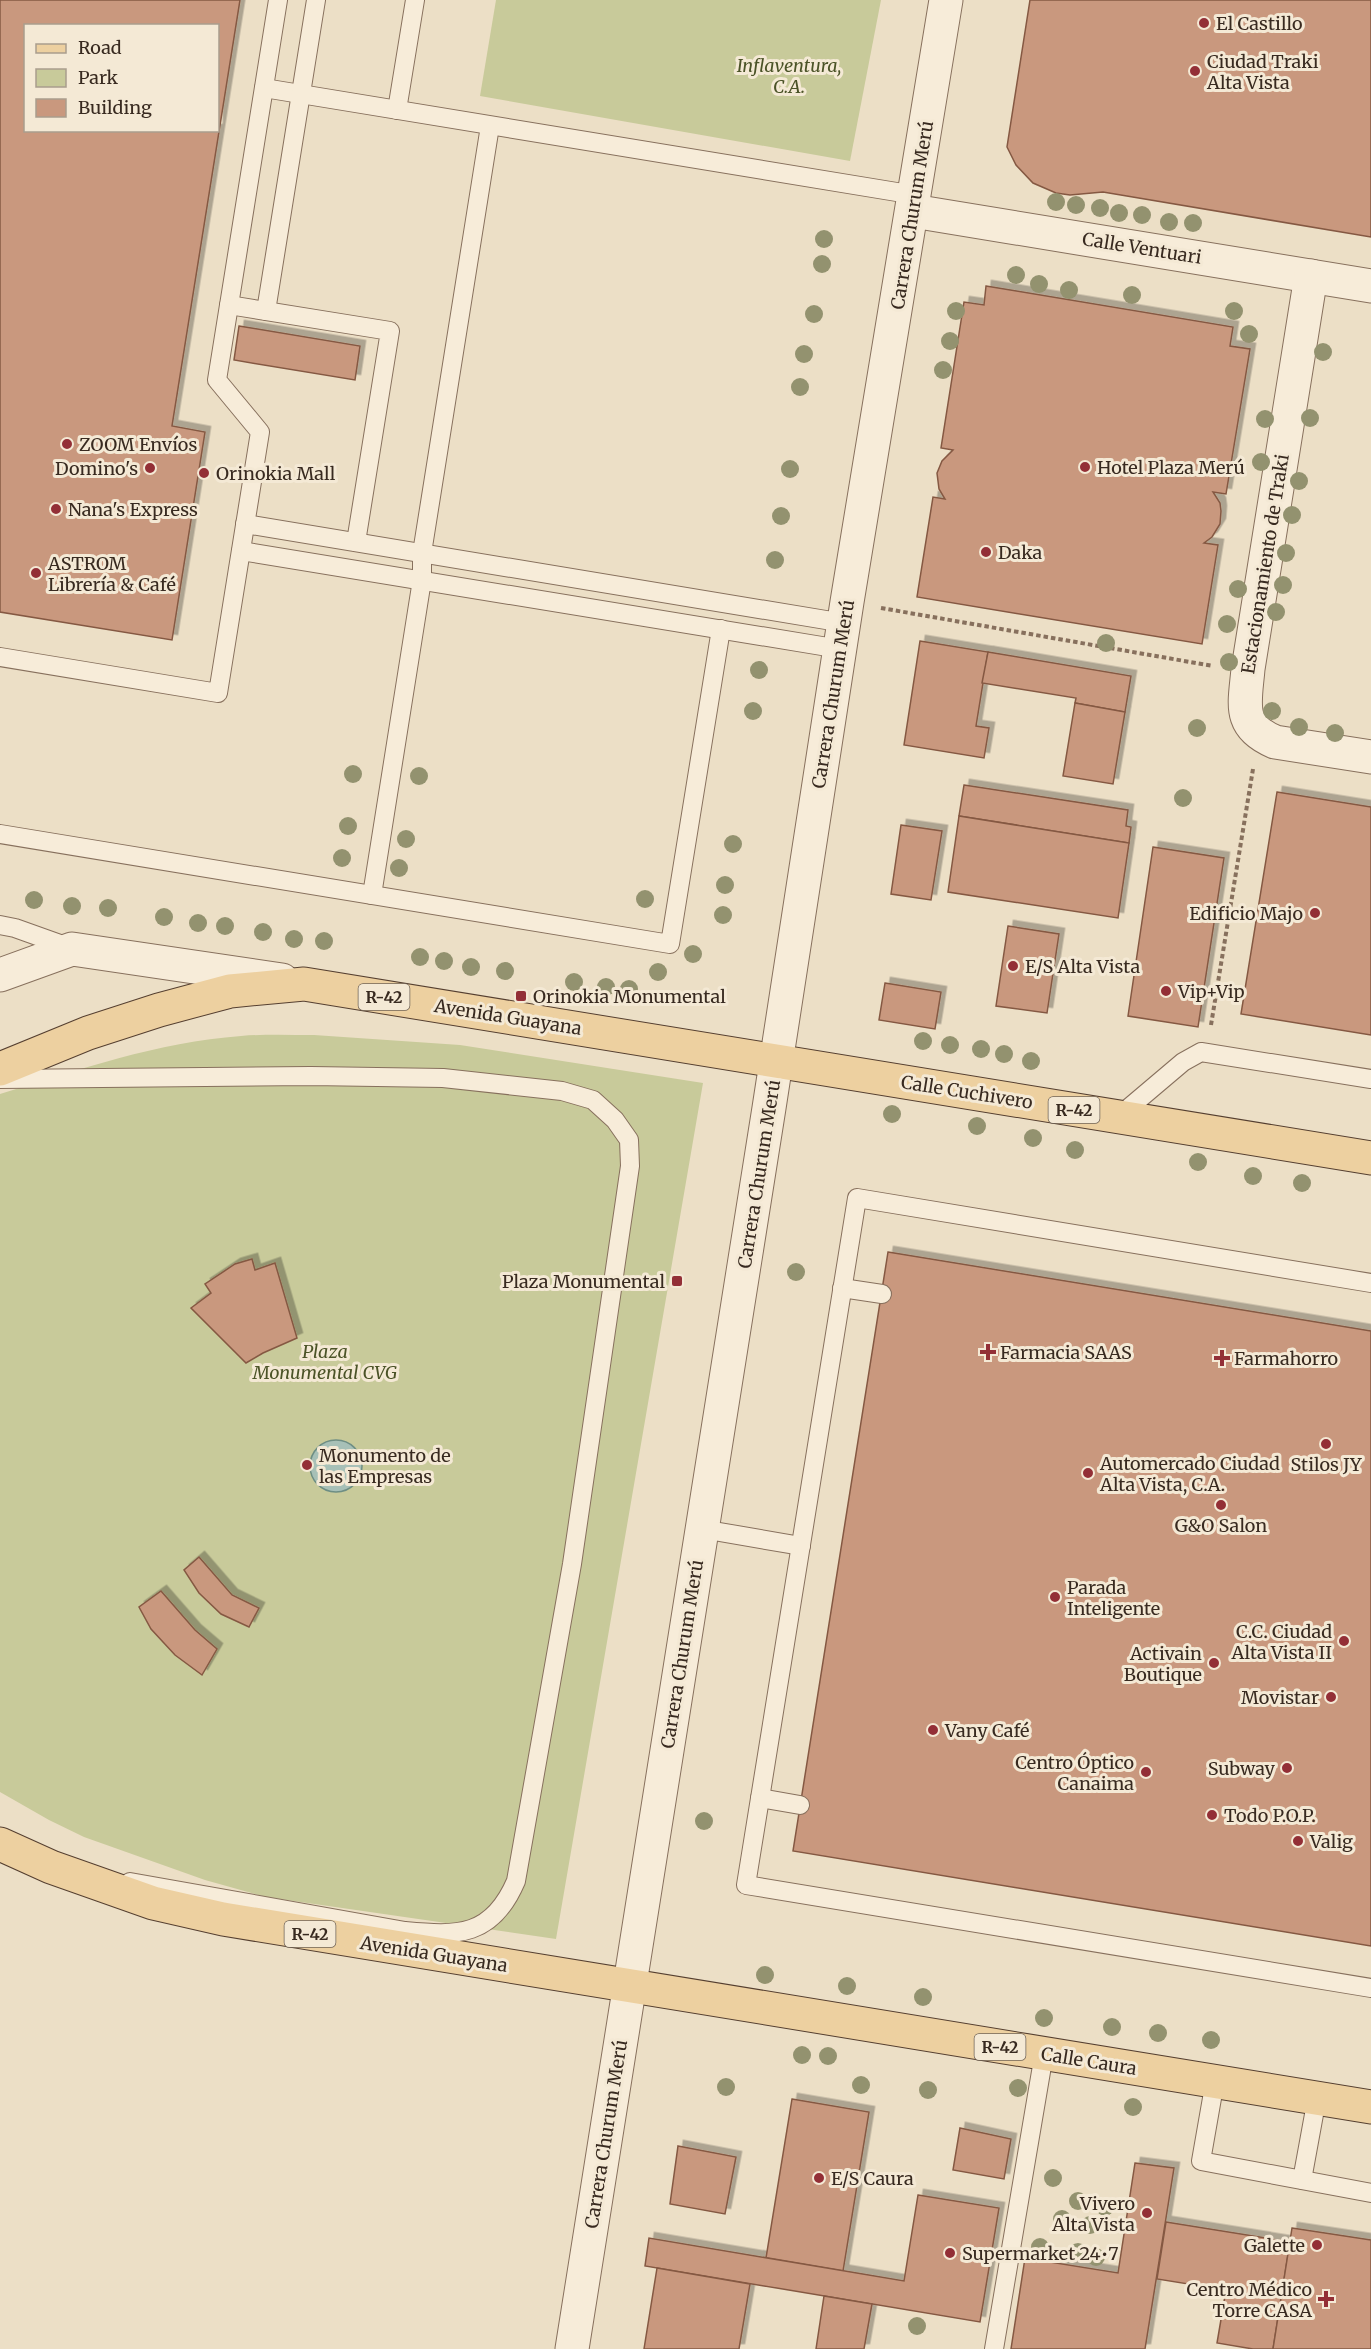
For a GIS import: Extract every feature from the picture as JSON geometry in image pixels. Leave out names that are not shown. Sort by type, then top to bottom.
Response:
[{"type":"main road","name":"Avenida Guayana","points":[[0,1069],[88,1033],[159,1010],[230,991],[304,984],[777,1061]]},
{"type":"main road","name":"Calle Cuchivero","points":[[777,1061],[1371,1158]]},
{"type":"main road","name":"Avenida Guayana","points":[[0,1844],[51,1868],[153,1903],[223,1919],[630,1986]]},
{"type":"main road","name":"Calle Caura","points":[[630,1986],[1371,2107]]},
{"type":"street","name":"Carrera Churum Merú","points":[[572,2349],[844,625],[946,0]]},
{"type":"street","name":"Calle Ventuari","points":[[914,203],[1371,286]]},
{"type":"street","name":"Estacionamiento de Traki","points":[[1261,736],[1252,728],[1247,717],[1244,693],[1311,276]]},
{"type":"street","points":[[1261,736],[1275,742],[1371,758]]},
{"type":"street","points":[[0,975],[72,949],[304,984]]},
{"type":"lane","points":[[0,657],[218,693],[260,432],[217,380],[278,0]]},
{"type":"lane","points":[[266,311],[316,0]]},
{"type":"lane","points":[[397,110],[415,0]]},
{"type":"lane","points":[[264,88],[490,126],[914,203]]},
{"type":"lane","points":[[372,895],[422,580],[422,553],[490,126]]},
{"type":"lane","points":[[229,305],[390,332],[356,542]]},
{"type":"lane","points":[[245,524],[844,625]]},
{"type":"lane","points":[[241,551],[721,629],[844,625]]},
{"type":"lane","points":[[618,613],[622,586]]},
{"type":"lane","points":[[0,834],[670,944],[721,629]]},
{"type":"lane","points":[[0,925],[15,928],[72,949]]},
{"type":"lane","points":[[1118,1117],[1183,1062],[1201,1052],[1371,1079]]},
{"type":"lane","points":[[0,1079],[311,1076],[443,1078],[562,1091],[592,1100],[615,1120],[628,1140],[630,1166],[572,1564],[518,1871],[508,1900],[492,1917],[470,1931],[445,1934],[405,1931],[51,1868]]},
{"type":"lane","points":[[1371,1283],[857,1198],[746,1885],[1371,1988]]},
{"type":"lane","points":[[842,1288],[882,1294]]},
{"type":"lane","points":[[702,1529],[801,1546]]},
{"type":"lane","points":[[760,1798],[800,1805]]},
{"type":"lane","points":[[994,2349],[1044,2054]]},
{"type":"lane","points":[[1215,2081],[1201,2162],[1371,2193]]},
{"type":"lane","points":[[1302,2180],[1317,2098]]},
{"type":"path","points":[[844,625],[1248,672]]},
{"type":"path","points":[[1207,1052],[1254,759],[1261,736]]},
{"type":"green space","name":"Inflaventura, C.A.","points":[[496,0],[881,0],[850,161],[480,96]]},
{"type":"green space","name":"Plaza Monumental CVG","points":[[314,1035],[460,1045],[703,1083],[556,1939],[266,1897],[205,1880],[84,1837],[0,1792],[0,1094],[119,1058],[179,1044],[241,1036]]},
{"type":"water","points":[[331,1440],[341,1440],[355,1447],[362,1466],[355,1485],[341,1492],[331,1492],[321,1488],[314,1481],[310,1471],[310,1461],[314,1451],[321,1444]]},
{"type":"building","points":[[0,0],[240,0],[219,132],[219,24],[24,24],[24,132],[219,132],[172,426],[205,432],[172,640],[0,612]]},
{"type":"building","name":"Ciudad Traki Alta Vista","points":[[1030,0],[1371,0],[1371,237],[1103,192],[1070,195],[1056,193],[1033,183],[1016,165],[1007,147]]},
{"type":"building","name":"Hotel Plaza Merú","points":[[986,286],[1233,327],[1230,346],[1250,349],[1226,494],[1213,492],[1220,503],[1220,524],[1212,537],[1204,543],[1218,545],[1202,644],[917,597],[933,497],[945,499],[939,489],[937,473],[942,461],[953,450],[941,448],[964,302],[984,305]]},
{"type":"building","points":[[239,326],[360,346],[355,380],[234,360]]},
{"type":"building","points":[[920,641],[988,652],[976,726],[989,728],[984,758],[904,745]]},
{"type":"building","points":[[988,652],[1131,676],[1125,712],[1075,703],[1076,698],[982,683]]},
{"type":"building","points":[[1075,703],[1125,712],[1113,784],[1063,776]]},
{"type":"building","points":[[964,785],[1128,810],[1126,826],[1131,827],[1129,843],[959,816]]},
{"type":"building","name":"Edificio Majo","points":[[1277,792],[1371,807],[1371,1035],[1241,1014]]},
{"type":"building","points":[[959,816],[1129,843],[1118,918],[948,892]]},
{"type":"building","points":[[901,825],[942,831],[931,900],[891,894]]},
{"type":"building","points":[[1153,847],[1224,858],[1198,1027],[1128,1016]]},
{"type":"building","points":[[1008,926],[1059,934],[1047,1013],[996,1006]]},
{"type":"building","points":[[885,983],[941,992],[935,1029],[879,1020]]},
{"type":"building","points":[[888,1252],[1371,1331],[1371,1946],[793,1851]]},
{"type":"building","points":[[252,1259],[255,1270],[275,1263],[297,1338],[246,1363],[191,1308],[211,1293],[205,1284],[235,1264]]},
{"type":"building","points":[[199,1557],[232,1595],[259,1608],[249,1627],[221,1614],[199,1593],[184,1570]]},
{"type":"building","points":[[161,1591],[195,1630],[217,1649],[202,1675],[175,1655],[151,1629],[139,1607]]},
{"type":"building","points":[[792,2099],[869,2112],[843,2271],[766,2258]]},
{"type":"building","points":[[960,2128],[1011,2139],[1004,2179],[953,2170]]},
{"type":"building","points":[[678,2146],[736,2157],[725,2214],[670,2204]]},
{"type":"building","name":"Vivero Alta Vista","points":[[1135,2163],[1174,2168],[1145,2349],[1011,2349],[1025,2258],[1118,2273]]},
{"type":"building","points":[[918,2195],[999,2208],[980,2322],[645,2266],[649,2238],[904,2281]]},
{"type":"building","points":[[1166,2222],[1290,2242],[1273,2349],[1253,2349],[1217,2343],[1226,2290],[1157,2279]]},
{"type":"building","name":"Centro Médico Torre CASA","points":[[1292,2228],[1371,2240],[1371,2349],[1273,2349]]},
{"type":"building","points":[[657,2268],[750,2284],[739,2349],[644,2349]]},
{"type":"building","points":[[824,2296],[872,2304],[864,2349],[816,2349]]},
{"type":"place","name":"El Castillo","points":[[1204,23]]},
{"type":"place","name":"Ciudad Traki Alta Vista","points":[[1195,71]]},
{"type":"place","name":"ZOOM Envíos","points":[[67,444]]},
{"type":"place","name":"Hotel Plaza Merú","points":[[1085,467]]},
{"type":"place","name":"Domino's","points":[[150,468]]},
{"type":"place","name":"Orinokia Mall","points":[[204,473]]},
{"type":"place","name":"Nana's Express","points":[[56,509]]},
{"type":"place","name":"Daka","points":[[986,552]]},
{"type":"place","name":"ASTROM Librería & Café","points":[[36,573]]},
{"type":"place","name":"Edificio Majo","points":[[1315,913]]},
{"type":"place","name":"E/S Alta Vista","points":[[1013,966]]},
{"type":"place","name":"Vip+Vip","points":[[1166,991]]},
{"type":"place","name":"Orinokia Monumental","points":[[521,996]]},
{"type":"place","name":"Plaza Monumental","points":[[677,1281]]},
{"type":"place","name":"Farmacia SAAS","points":[[988,1352]]},
{"type":"place","name":"Farmahorro","points":[[1222,1358]]},
{"type":"place","name":"Stilos JY","points":[[1326,1444]]},
{"type":"place","name":"Monumento de las Empresas","points":[[307,1465]]},
{"type":"place","name":"Automercado Ciudad Alta Vista, C.A.","points":[[1088,1473]]},
{"type":"place","name":"G&O Salon","points":[[1221,1505]]},
{"type":"place","name":"Parada Inteligente","points":[[1055,1597]]},
{"type":"place","name":"C.C. Ciudad Alta Vista II","points":[[1344,1641]]},
{"type":"place","name":"Activain Boutique","points":[[1214,1663]]},
{"type":"place","name":"Movistar","points":[[1331,1697]]},
{"type":"place","name":"Vany Café","points":[[933,1730]]},
{"type":"place","name":"Subway","points":[[1287,1768]]},
{"type":"place","name":"Centro Óptico Canaima","points":[[1146,1772]]},
{"type":"place","name":"Todo P.O.P.","points":[[1212,1815]]},
{"type":"place","name":"Valig","points":[[1298,1841]]},
{"type":"place","name":"E/S Caura","points":[[819,2178]]},
{"type":"place","name":"Vivero Alta Vista","points":[[1147,2213]]},
{"type":"place","name":"Galette","points":[[1317,2245]]},
{"type":"place","name":"Supermarket 24•7","points":[[950,2253]]},
{"type":"place","name":"Centro Médico Torre CASA","points":[[1326,2299]]}]
